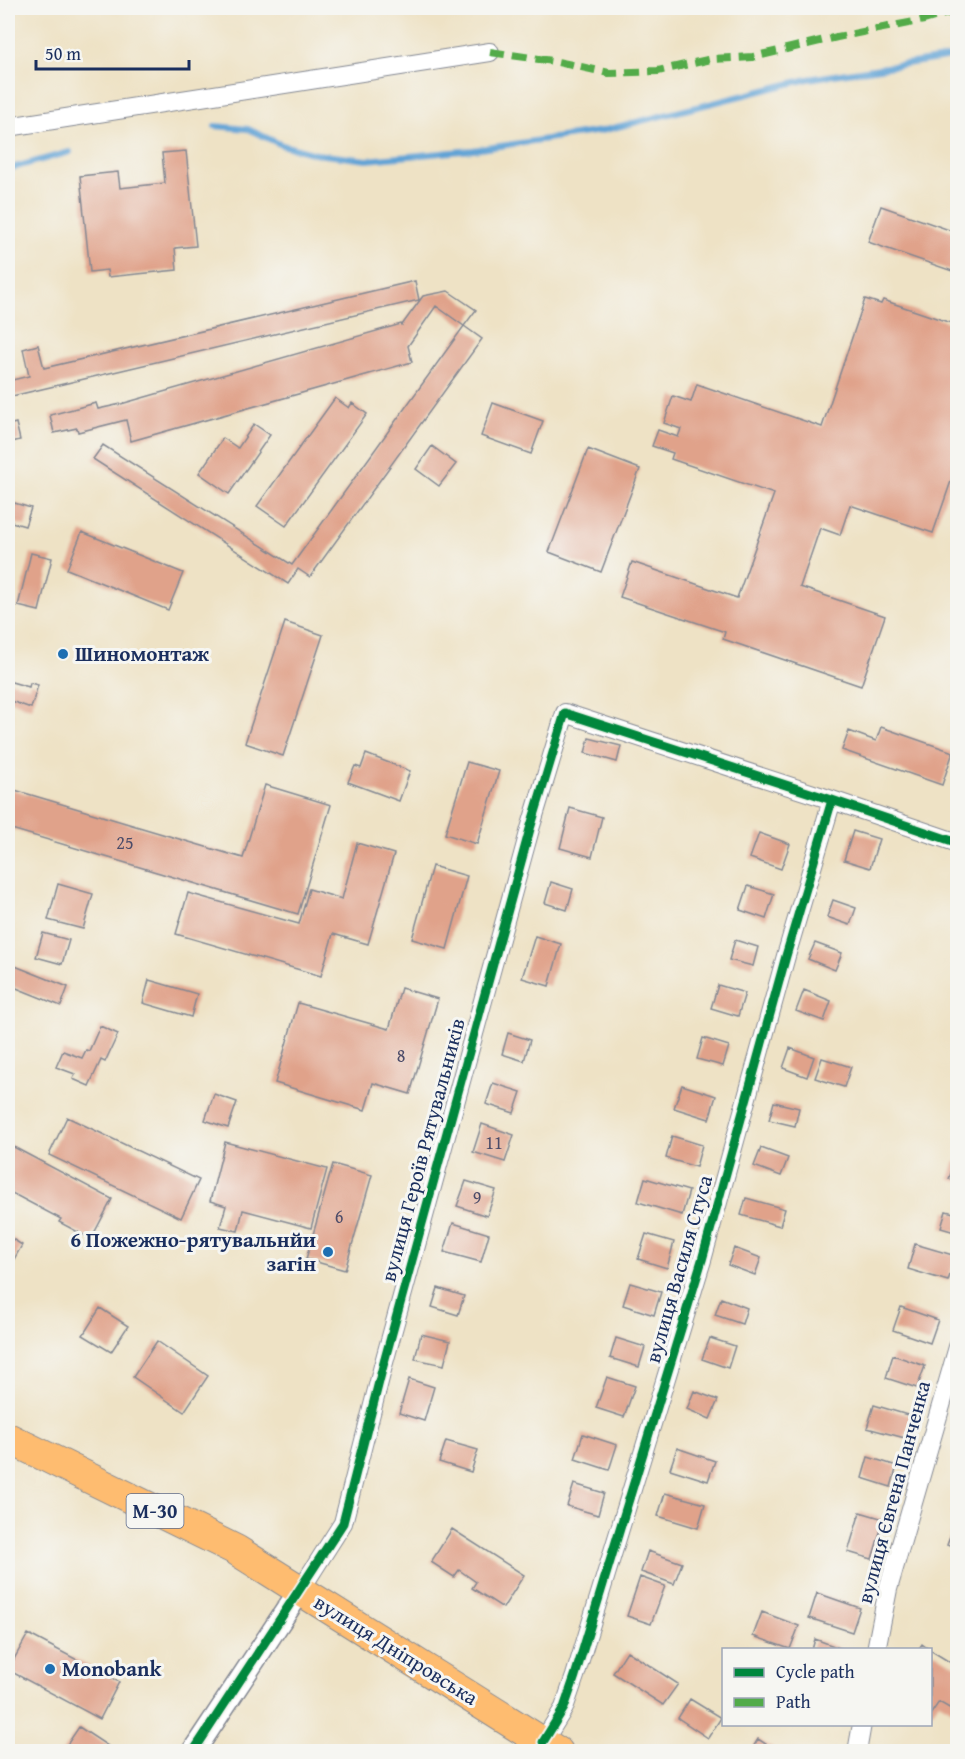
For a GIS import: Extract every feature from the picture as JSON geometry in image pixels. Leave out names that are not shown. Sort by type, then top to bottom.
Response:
[{"type":"highway","name":"вулиця Дніпровська","points":[[8,1438],[236,1550],[551,1747]]},
{"type":"street","points":[[8,127],[490,52]]},
{"type":"street","name":"вулиця Героїв Рятувальників","points":[[300,1589],[343,1522],[383,1366],[527,840],[565,713],[832,800]]},
{"type":"street","points":[[832,800],[957,843]]},
{"type":"street","name":"вулиця Василя Стуса","points":[[551,1747],[702,1260],[786,956],[832,800]]},
{"type":"street","name":"вулиця Євгена Панченка","points":[[876,1648],[888,1589],[957,1347]]},
{"type":"street","points":[[193,1752],[300,1589]]},
{"type":"street","points":[[856,1752],[862,1726]]},
{"type":"building","points":[[186,151],[196,246],[175,248],[177,270],[108,277],[107,270],[90,272],[80,176],[118,172],[120,188],[165,183],[162,153]]},
{"type":"building","points":[[881,206],[958,233],[958,273],[868,242]]},
{"type":"building","points":[[415,281],[419,300],[8,397],[8,381],[29,376],[23,349],[38,345],[44,368]]},
{"type":"building","points":[[448,291],[476,310],[464,326],[436,306],[408,346],[412,362],[131,441],[126,420],[78,432],[77,428],[54,433],[50,415],[96,403],[98,409],[121,404],[402,325],[423,296]]},
{"type":"building","points":[[865,299],[881,304],[883,300],[954,324],[952,328],[958,330],[958,461],[933,533],[850,505],[840,535],[820,528],[800,587],[885,616],[861,686],[723,639],[725,632],[620,597],[632,562],[737,598],[774,494],[671,459],[673,453],[652,446],[658,430],[678,437],[681,429],[664,423],[673,396],[691,402],[697,384],[822,427]]},
{"type":"building","points":[[464,326],[482,339],[310,577],[298,569],[288,584],[93,459],[103,445],[292,565]]},
{"type":"building","points":[[335,398],[349,408],[352,403],[367,414],[286,526],[257,506]]},
{"type":"building","points":[[493,403],[543,421],[531,454],[481,436]]},
{"type":"building","points":[[16,423],[20,440],[8,443],[8,425]]},
{"type":"building","points":[[254,424],[270,435],[229,494],[199,473],[223,438],[238,448]]},
{"type":"building","points":[[432,446],[456,464],[439,486],[416,469]]},
{"type":"building","points":[[588,449],[640,469],[601,572],[549,552]]},
{"type":"building","points":[[8,501],[31,508],[25,526],[8,521]]},
{"type":"building","points":[[82,532],[183,573],[168,610],[67,569]]},
{"type":"building","points":[[31,553],[52,558],[39,611],[18,606]]},
{"type":"building","points":[[285,622],[323,635],[283,756],[245,743]]},
{"type":"building","points":[[8,681],[29,687],[30,683],[38,685],[31,708],[8,700]]},
{"type":"building","points":[[881,727],[953,752],[942,785],[842,750],[849,731],[876,741]]},
{"type":"building","points":[[589,738],[621,746],[617,762],[585,753]]},
{"type":"building","points":[[366,754],[410,771],[399,801],[348,782],[355,766],[361,768]]},
{"type":"building","points":[[467,762],[499,771],[477,844],[445,834]]},
{"type":"building","points":[[265,785],[331,805],[298,914],[8,828],[8,788],[243,858]]},
{"type":"building","points":[[570,808],[602,817],[592,857],[560,848]]},
{"type":"building","points":[[853,831],[879,839],[870,868],[844,860]]},
{"type":"building","points":[[759,833],[790,844],[781,869],[750,858]]},
{"type":"building","points":[[357,843],[394,854],[368,944],[333,934],[321,976],[176,934],[188,893],[299,924],[309,889],[342,899]]},
{"type":"building","points":[[432,866],[467,876],[447,949],[412,939]]},
{"type":"building","points":[[551,882],[573,889],[567,910],[545,903]]},
{"type":"building","points":[[58,884],[93,894],[83,929],[48,920]]},
{"type":"building","points":[[748,886],[774,894],[766,919],[740,910]]},
{"type":"building","points":[[833,900],[856,908],[850,925],[827,917]]},
{"type":"building","points":[[43,933],[69,940],[62,964],[36,957]]},
{"type":"building","points":[[535,936],[561,944],[549,986],[522,978]]},
{"type":"building","points":[[735,940],[758,947],[753,966],[729,960]]},
{"type":"building","points":[[815,943],[842,953],[835,970],[808,959]]},
{"type":"building","points":[[10,964],[68,987],[61,1006],[14,987],[10,995],[8,994]]},
{"type":"building","points":[[149,980],[197,994],[191,1017],[143,1003]]},
{"type":"building","points":[[718,985],[745,993],[738,1016],[711,1008]]},
{"type":"building","points":[[401,988],[438,999],[410,1094],[373,1083],[365,1110],[275,1083],[298,1003],[389,1029]]},
{"type":"building","points":[[804,990],[831,1001],[824,1021],[796,1011]]},
{"type":"building","points":[[100,1026],[118,1034],[105,1062],[101,1060],[89,1086],[73,1079],[75,1074],[56,1067],[63,1051],[82,1058],[86,1050],[89,1051]]},
{"type":"building","points":[[508,1033],[530,1040],[524,1061],[502,1054]]},
{"type":"building","points":[[703,1038],[729,1046],[723,1066],[697,1059]]},
{"type":"building","points":[[790,1048],[814,1057],[807,1077],[783,1068]]},
{"type":"building","points":[[822,1058],[851,1067],[844,1087],[815,1078]]},
{"type":"building","points":[[493,1083],[521,1092],[514,1113],[486,1104]]},
{"type":"building","points":[[682,1085],[716,1096],[709,1119],[674,1108]]},
{"type":"building","points":[[214,1094],[237,1102],[228,1128],[205,1120]]},
{"type":"building","points":[[774,1102],[799,1108],[795,1126],[769,1120]]},
{"type":"building","points":[[67,1117],[199,1180],[181,1218],[49,1155]]},
{"type":"building","points":[[482,1124],[514,1135],[505,1162],[473,1152]]},
{"type":"building","points":[[672,1136],[702,1145],[696,1167],[666,1158]]},
{"type":"building","points":[[225,1142],[327,1169],[311,1228],[243,1210],[238,1231],[220,1227],[226,1206],[210,1201]]},
{"type":"building","points":[[8,1144],[112,1199],[91,1239],[59,1222],[61,1219],[8,1191]]},
{"type":"building","points":[[761,1148],[788,1158],[781,1176],[754,1166]]},
{"type":"building","points":[[955,1161],[958,1162],[958,1182],[949,1179]]},
{"type":"building","points":[[333,1164],[372,1175],[345,1270],[306,1259]]},
{"type":"building","points":[[645,1178],[689,1191],[682,1215],[638,1202]]},
{"type":"building","points":[[466,1181],[496,1190],[487,1216],[457,1206]]},
{"type":"building","points":[[746,1198],[785,1209],[780,1226],[741,1215]]},
{"type":"building","points":[[946,1211],[958,1214],[958,1233],[941,1228]]},
{"type":"building","points":[[453,1223],[489,1234],[481,1262],[444,1252]]},
{"type":"building","points":[[646,1234],[674,1242],[667,1268],[638,1259]]},
{"type":"building","points":[[8,1236],[22,1245],[8,1270]]},
{"type":"building","points":[[915,1244],[956,1256],[948,1281],[908,1269]]},
{"type":"building","points":[[734,1248],[761,1258],[755,1275],[728,1265]]},
{"type":"building","points":[[630,1283],[661,1292],[654,1315],[623,1305]]},
{"type":"building","points":[[438,1288],[464,1296],[458,1315],[432,1307]]},
{"type":"building","points":[[721,1298],[747,1308],[742,1324],[715,1315]]},
{"type":"building","points":[[901,1307],[938,1320],[930,1343],[893,1330]]},
{"type":"building","points":[[100,1308],[128,1326],[111,1352],[83,1335]]},
{"type":"building","points":[[421,1334],[450,1341],[444,1365],[415,1359]]},
{"type":"building","points":[[616,1338],[645,1347],[639,1367],[610,1358]]},
{"type":"building","points":[[710,1338],[735,1346],[728,1368],[702,1359]]},
{"type":"building","points":[[157,1341],[208,1376],[184,1412],[133,1377]]},
{"type":"building","points":[[893,1355],[925,1366],[917,1388],[886,1378]]},
{"type":"building","points":[[607,1377],[635,1386],[624,1417],[596,1408]]},
{"type":"building","points":[[409,1379],[434,1387],[424,1421],[399,1413]]},
{"type":"building","points":[[694,1391],[718,1400],[710,1419],[687,1409]]},
{"type":"building","points":[[874,1405],[911,1416],[905,1438],[867,1428]]},
{"type":"building","points":[[583,1434],[617,1445],[609,1470],[575,1459]]},
{"type":"building","points":[[446,1441],[478,1450],[471,1472],[439,1462]]},
{"type":"building","points":[[677,1448],[715,1461],[708,1481],[670,1469]]},
{"type":"building","points":[[868,1457],[897,1466],[891,1487],[862,1478]]},
{"type":"building","points":[[574,1484],[604,1493],[598,1515],[567,1506]]},
{"type":"building","points":[[665,1493],[705,1504],[698,1528],[658,1516]]},
{"type":"building","points":[[958,1493],[958,1516],[951,1514]]},
{"type":"building","points":[[860,1512],[884,1519],[872,1559],[848,1552]]},
{"type":"building","points":[[452,1529],[524,1575],[503,1608],[472,1588],[476,1582],[459,1570],[454,1577],[431,1562]]},
{"type":"building","points":[[953,1529],[958,1531],[958,1549],[947,1545]]},
{"type":"building","points":[[648,1551],[682,1563],[674,1584],[641,1572]]},
{"type":"building","points":[[640,1577],[665,1586],[651,1624],[627,1616]]},
{"type":"building","points":[[817,1593],[860,1608],[852,1632],[809,1618]]},
{"type":"building","points":[[762,1612],[799,1626],[790,1648],[753,1636]]},
{"type":"building","points":[[28,1634],[119,1682],[100,1719],[8,1670]]},
{"type":"building","points":[[815,1639],[839,1648],[813,1648]]},
{"type":"building","points":[[627,1651],[678,1684],[663,1705],[613,1673]]},
{"type":"building","points":[[932,1651],[956,1666],[958,1664],[958,1713],[939,1702],[932,1712]]},
{"type":"building","points":[[690,1699],[721,1718],[708,1738],[678,1718]]},
{"type":"building","points":[[79,1727],[111,1748],[109,1752],[62,1752]]},
{"type":"building","points":[[758,1739],[778,1752],[750,1752]]},
{"type":"waterway","points":[[215,126],[248,129],[282,145],[316,154],[367,160],[473,150],[601,131],[808,79],[958,56]]},
{"type":"waterway","points":[[8,169],[70,152]]},
{"type":"marked path","points":[[490,52],[553,61],[609,73],[658,71],[712,59],[753,57],[924,20],[958,10]]},
{"type":"cycle path","points":[[193,1752],[343,1523],[383,1366],[530,829],[565,713],[958,843]]},
{"type":"cycle path","points":[[543,1742],[564,1708],[575,1676],[702,1260],[786,956],[832,800]]},
{"type":"place","name":"Шиномонтаж","points":[[63,654]]},
{"type":"place","name":"6 Пожежно-рятувальнйи загін","points":[[328,1252]]},
{"type":"place","name":"Monobank","points":[[50,1669]]}]
